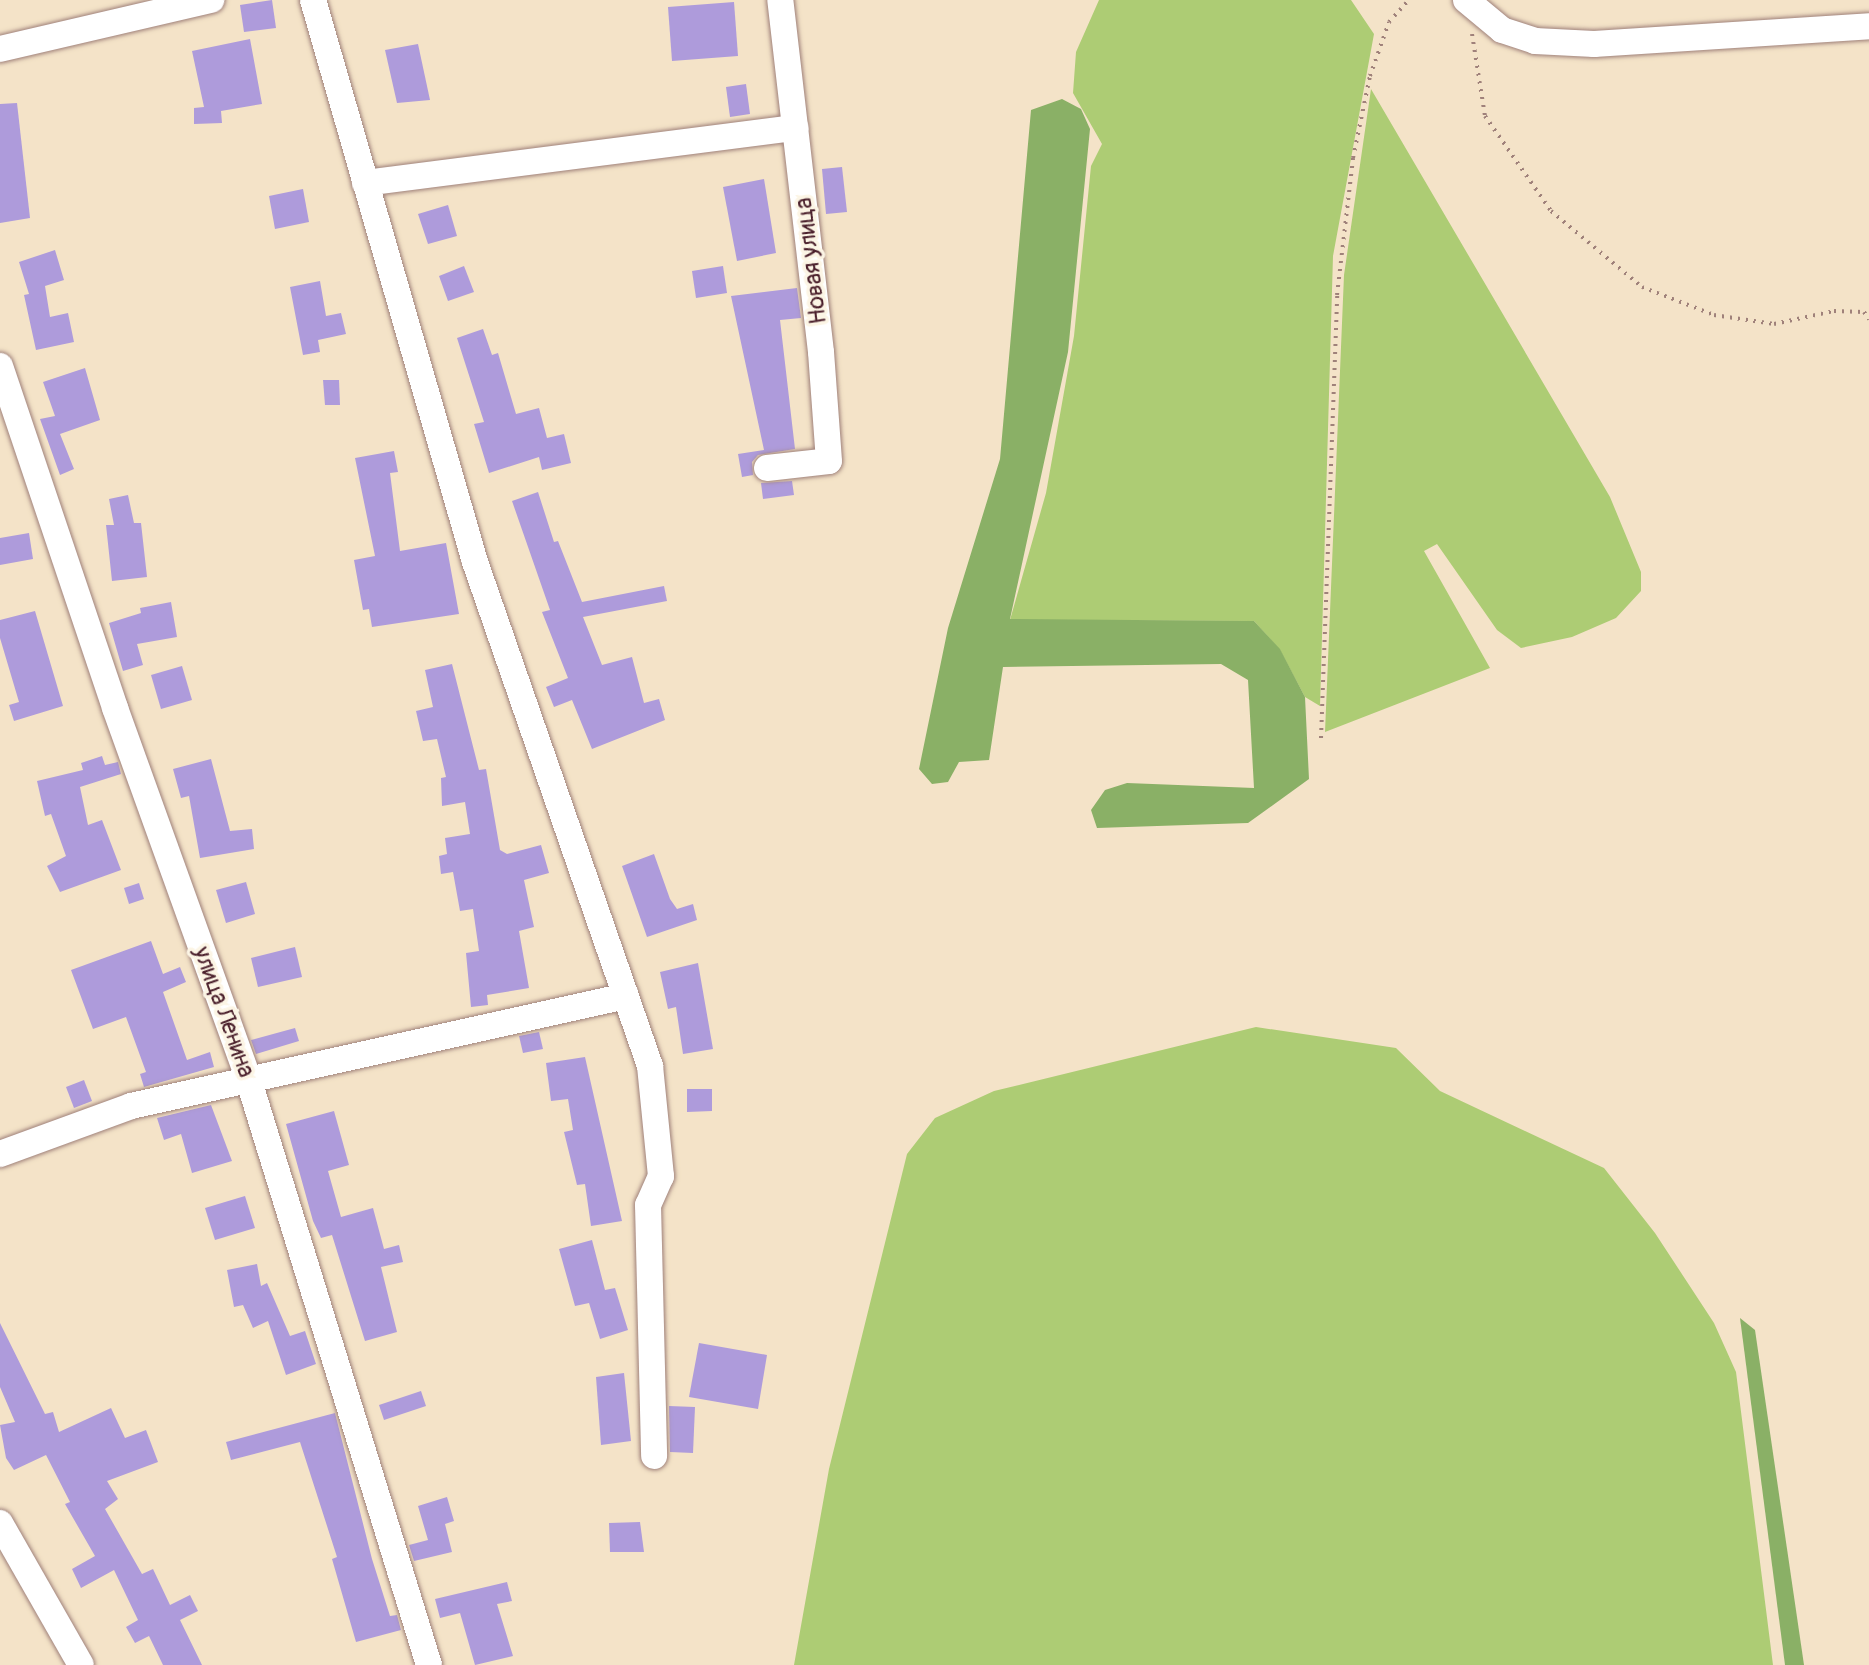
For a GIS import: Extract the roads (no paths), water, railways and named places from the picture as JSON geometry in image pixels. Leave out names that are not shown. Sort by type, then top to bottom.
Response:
[{"type":"street","points":[[0,49],[211,0]]},
{"type":"street","points":[[313,0],[475,562],[650,1066],[661,1176],[648,1205],[654,1456]]},
{"type":"street","name":"Новая улица","points":[[767,468],[829,461],[780,0]]},
{"type":"street","points":[[1468,2],[1502,30],[1535,41],[1594,44],[1869,26]]},
{"type":"street","points":[[365,183],[795,128]]},
{"type":"street","name":"улица Ленина","points":[[0,366],[120,723],[249,1081],[429,1665]]},
{"type":"street","points":[[0,1154],[131,1106],[626,996]]},
{"type":"street","points":[[0,1523],[81,1665]]}]
